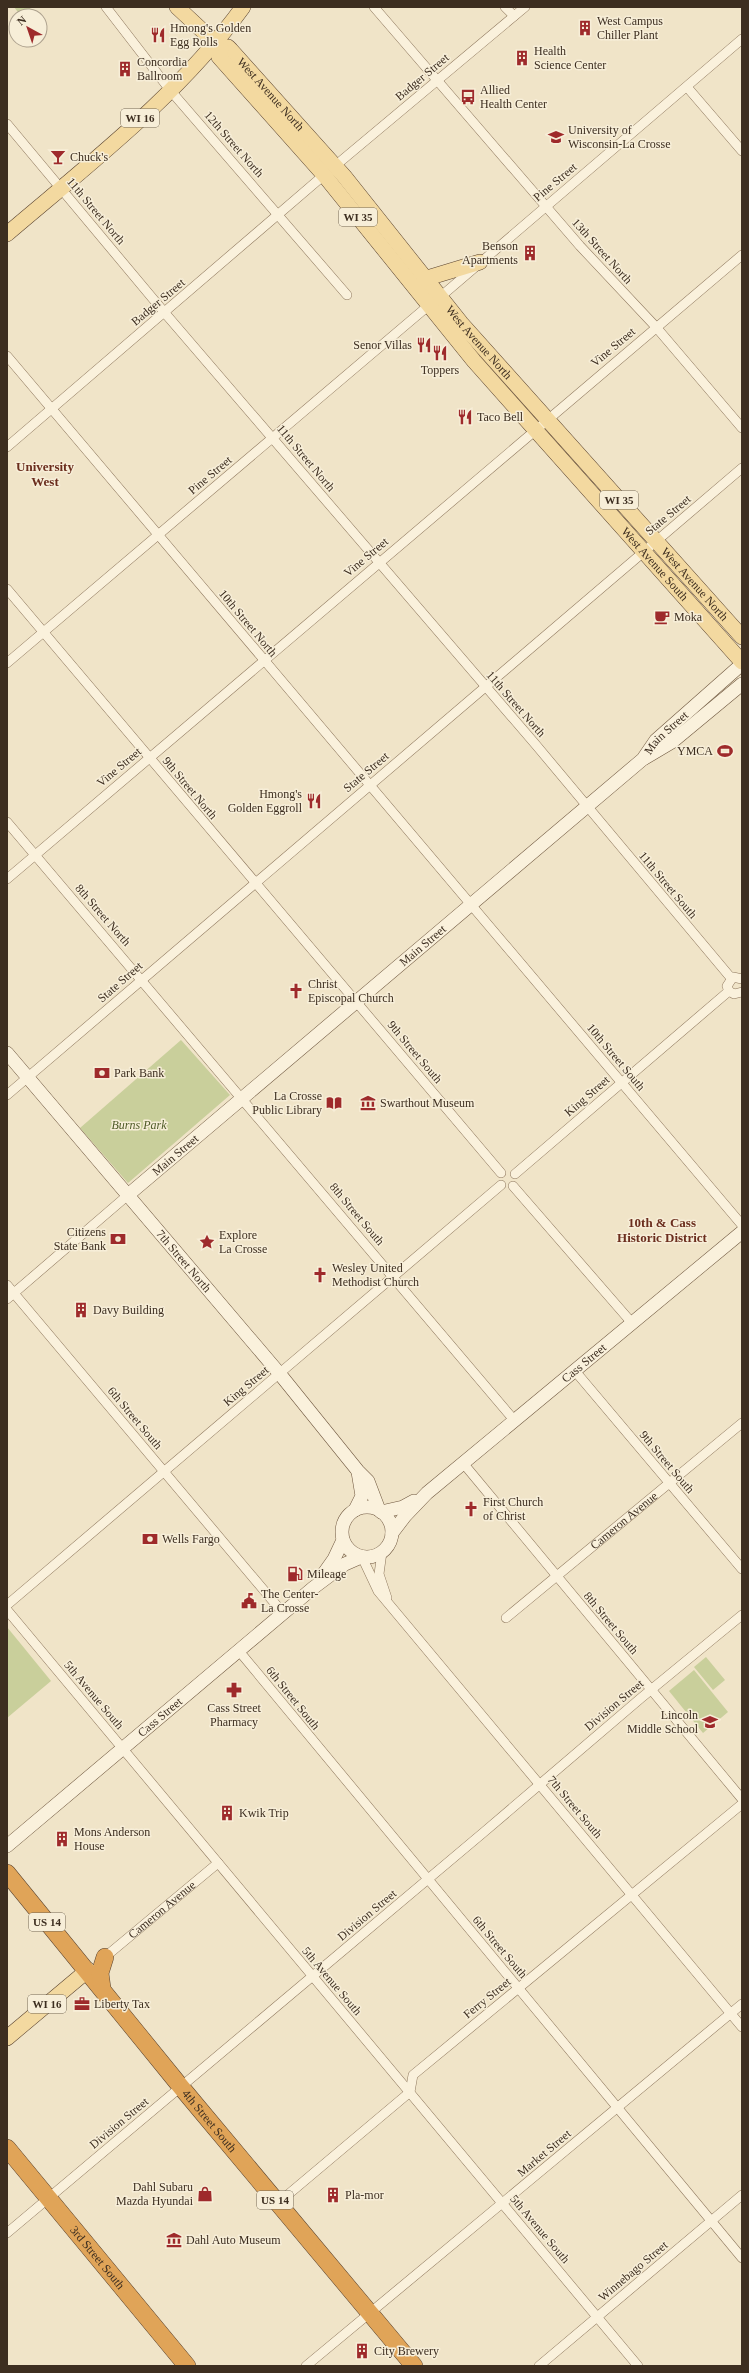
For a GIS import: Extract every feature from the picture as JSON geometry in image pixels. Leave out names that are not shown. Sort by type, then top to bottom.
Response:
[{"type":"highway","name":"4th Street South","points":[[7,1873],[88,1970],[181,2087],[414,2366]]},
{"type":"highway","points":[[102,1988],[100,1972],[105,1957]]},
{"type":"highway","name":"3rd Street South","points":[[7,2148],[187,2366]]},
{"type":"main road","name":"WI 35","points":[[177,7],[218,45]]},
{"type":"main road","name":"WI 16","points":[[7,234],[61,188],[218,45],[243,7]]},
{"type":"main road","name":"West Avenue North","points":[[218,45],[228,47],[232,50],[434,302],[542,424],[656,540],[742,637]]},
{"type":"main road","name":"West Avenue North","points":[[330,171],[424,279],[434,302]]},
{"type":"main road","points":[[424,279],[480,262]]},
{"type":"main road","name":"West Avenue South","points":[[542,424],[644,551],[742,663]]},
{"type":"main road","name":"WI 16","points":[[7,2038],[88,1970]]},
{"type":"street","name":"12th Street North","points":[[106,7],[170,90],[280,214],[347,294]]},
{"type":"street","points":[[374,7],[437,81]]},
{"type":"street","points":[[506,7],[514,16]]},
{"type":"street","name":"Badger Street","points":[[7,447],[164,312],[525,7]]},
{"type":"street","name":"Pine Street","points":[[7,663],[742,39]]},
{"type":"street","name":"13th Street North","points":[[437,81],[586,252],[656,327],[742,428]]},
{"type":"street","points":[[686,87],[742,151]]},
{"type":"street","name":"11th Street North","points":[[7,124],[164,312],[273,437],[587,807]]},
{"type":"street","name":"Vine Street","points":[[7,878],[742,255]]},
{"type":"street","name":"10th Street North","points":[[7,356],[368,786],[471,905]]},
{"type":"street","name":"State Street","points":[[7,1095],[742,468]]},
{"type":"street","name":"9th Street North","points":[[7,589],[148,758],[356,1002]]},
{"type":"street","name":"Main Street","points":[[10,1296],[643,759],[656,740],[742,663]]},
{"type":"street","points":[[643,759],[672,742],[742,684]]},
{"type":"street","name":"11th Street South","points":[[587,807],[731,978]]},
{"type":"street","name":"8th Street North","points":[[7,822],[242,1098]]},
{"type":"street","name":"10th Street South","points":[[471,905],[742,1225]]},
{"type":"street","points":[[742,979],[736,977],[731,978],[728,983],[729,991],[734,994],[742,992]]},
{"type":"street","name":"King Street","points":[[515,1174],[729,991]]},
{"type":"street","name":"9th Street South","points":[[356,1002],[501,1173]]},
{"type":"street","name":"7th Street North","points":[[7,1053],[279,1373],[368,1481],[380,1511]]},
{"type":"street","name":"8th Street South","points":[[242,1098],[514,1420]]},
{"type":"street","points":[[510,1170],[515,1174],[517,1179],[513,1186],[508,1188],[501,1185],[499,1180],[501,1173],[510,1170]]},
{"type":"street","name":"King Street","points":[[7,1605],[501,1185]]},
{"type":"street","points":[[513,1186],[632,1324]]},
{"type":"street","name":"Cass Street","points":[[392,1533],[405,1516],[426,1494],[742,1232]]},
{"type":"street","name":"6th Street South","points":[[7,1285],[10,1296],[164,1471],[283,1613]]},
{"type":"street","name":"9th Street South","points":[[575,1370],[742,1569]]},
{"type":"street","name":"Cameron Avenue","points":[[506,1618],[742,1423]]},
{"type":"street","name":"8th Street South","points":[[463,1463],[742,1799]]},
{"type":"street","points":[[355,1510],[369,1507],[380,1511],[389,1521],[392,1533],[389,1544],[382,1552],[372,1557],[361,1557],[350,1551],[343,1540],[342,1530],[344,1520],[355,1510],[362,1496],[358,1470]]},
{"type":"street","name":"Cass Street","points":[[380,1511],[403,1507],[426,1494]]},
{"type":"street","name":"Cass Street","points":[[313,1588],[334,1559],[343,1540]]},
{"type":"street","name":"7th Street South","points":[[382,1552],[379,1574],[389,1603]]},
{"type":"street","name":"Cass Street","points":[[7,1846],[313,1588],[345,1564],[361,1557]]},
{"type":"street","name":"7th Street South","points":[[361,1557],[373,1584],[742,2027]]},
{"type":"street","name":"5th Avenue South","points":[[7,1610],[598,2316],[638,2366]]},
{"type":"street","name":"Division Street","points":[[7,2233],[428,1880],[651,1689],[742,1615]]},
{"type":"street","name":"6th Street South","points":[[239,1651],[742,2258]]},
{"type":"street","name":"Ferry Street","points":[[410,2092],[413,2075],[742,1804]]},
{"type":"street","name":"Cameron Avenue","points":[[105,1957],[218,1863]]},
{"type":"street","name":"Market Street","points":[[306,2366],[742,2004]]},
{"type":"street","points":[[278,2203],[410,2092]]},
{"type":"street","name":"Winnebago Street","points":[[539,2366],[712,2222],[742,2195]]},
{"type":"green space","points":[[14,7],[32,7],[31,8]]},
{"type":"green space","name":"Burns Park","points":[[181,1040],[230,1095],[128,1183],[80,1128]]},
{"type":"green space","points":[[7,1627],[51,1681],[7,1718]]},
{"type":"green space","points":[[706,1657],[725,1680],[713,1690],[694,1667]]},
{"type":"green space","points":[[694,1670],[728,1712],[703,1733],[669,1691]]},
{"type":"place","name":"West Campus Chiller Plant","points":[[585,28]]},
{"type":"place","name":"Hmong's Golden Egg Rolls","points":[[158,35]]},
{"type":"place","name":"Health Science Center","points":[[522,58]]},
{"type":"place","name":"Concordia Ballroom","points":[[125,69]]},
{"type":"place","name":"Allied Health Center","points":[[468,97]]},
{"type":"place","name":"University of Wisconsin-La Crosse","points":[[556,137]]},
{"type":"place","name":"Chuck's","points":[[58,157]]},
{"type":"place","name":"Benson Apartments","points":[[530,253]]},
{"type":"place","name":"Senor Villas","points":[[424,345]]},
{"type":"place","name":"Toppers","points":[[440,353]]},
{"type":"place","name":"Taco Bell","points":[[465,417]]},
{"type":"place","name":"Moka","points":[[662,617]]},
{"type":"place","name":"YMCA","points":[[725,751]]},
{"type":"place","name":"Hmong's Golden Eggroll","points":[[314,801]]},
{"type":"place","name":"Christ Episcopal Church","points":[[296,991]]},
{"type":"place","name":"Park Bank","points":[[102,1073]]},
{"type":"place","name":"La Crosse Public Library","points":[[334,1103]]},
{"type":"place","name":"Swarthout Museum","points":[[368,1103]]},
{"type":"place","name":"Citizens State Bank","points":[[118,1239]]},
{"type":"place","name":"Explore La Crosse","points":[[207,1242]]},
{"type":"place","name":"Wesley United Methodist Church","points":[[320,1275]]},
{"type":"place","name":"Davy Building","points":[[81,1310]]},
{"type":"place","name":"First Church of Christ","points":[[471,1509]]},
{"type":"place","name":"Wells Fargo","points":[[150,1539]]},
{"type":"place","name":"Mileage","points":[[295,1574]]},
{"type":"place","name":"The Center- La Crosse","points":[[249,1601]]},
{"type":"place","name":"Cass Street Pharmacy","points":[[234,1690]]},
{"type":"place","name":"Lincoln Middle School","points":[[710,1722]]},
{"type":"place","name":"Kwik Trip","points":[[227,1813]]},
{"type":"place","name":"Mons Anderson House","points":[[62,1839]]},
{"type":"place","name":"Liberty Tax","points":[[82,2004]]},
{"type":"place","name":"Dahl Subaru Mazda Hyundai","points":[[205,2194]]},
{"type":"place","name":"Pla-mor","points":[[333,2195]]},
{"type":"place","name":"Dahl Auto Museum","points":[[174,2240]]},
{"type":"place","name":"City Brewery","points":[[362,2351]]},
{"type":"district","name":"University West","points":[[45,474]]},
{"type":"district","name":"10th & Cass Historic District","points":[[662,1230]]}]
